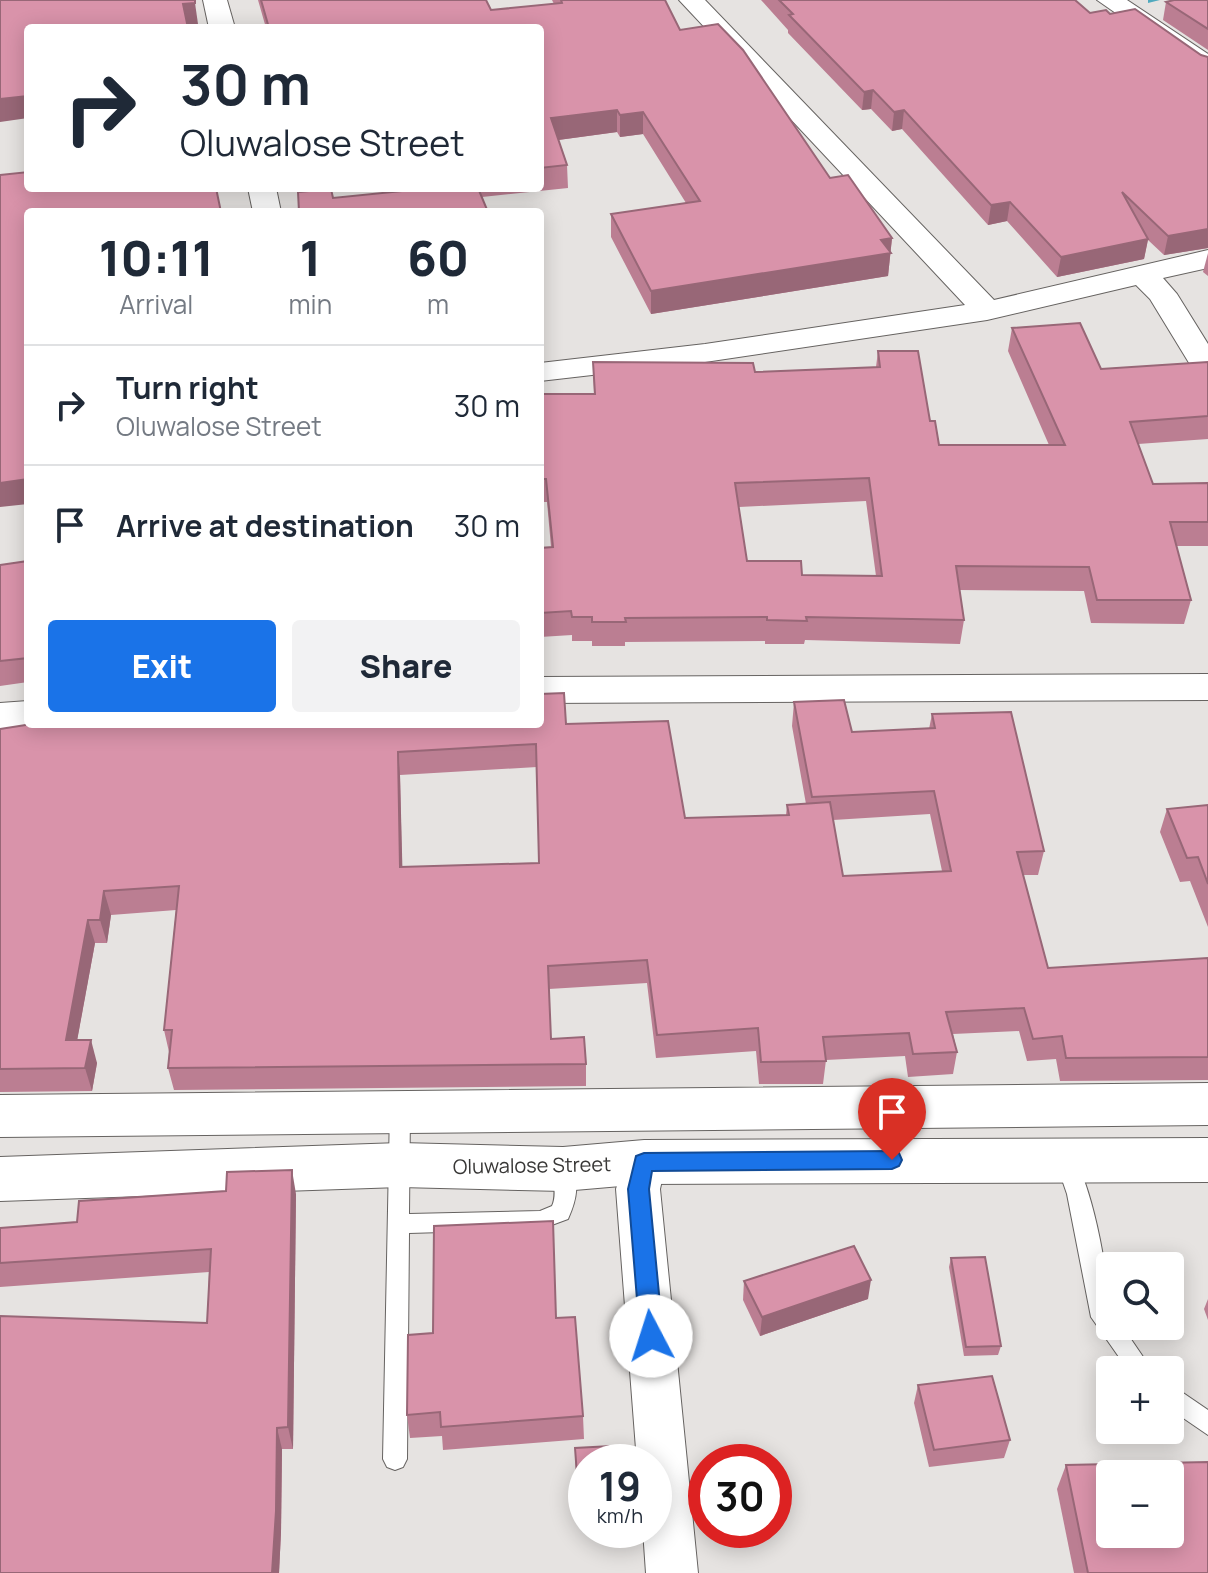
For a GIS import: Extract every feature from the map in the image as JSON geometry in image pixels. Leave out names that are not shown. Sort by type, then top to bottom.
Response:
[{"type":"street","points":[[215,0],[221,24]]},
{"type":"street","points":[[691,0],[987,311]]},
{"type":"street","points":[[1109,0],[1145,21],[1208,66]]},
{"type":"street","points":[[544,372],[705,353],[987,311],[1208,259]]},
{"type":"street","points":[[1142,274],[1162,294],[1208,369]]},
{"type":"street","points":[[544,690],[1208,687]]},
{"type":"street","points":[[0,716],[24,714]]},
{"type":"street","points":[[0,1116],[1208,1104]]},
{"type":"street","points":[[828,1107],[834,1160]]},
{"type":"street","name":"Oluwalose Street","points":[[0,1179],[400,1165],[563,1169],[644,1162],[1208,1160]]},
{"type":"street","points":[[644,1162],[638,1189],[672,1573]]},
{"type":"lane","points":[[395,1459],[400,1110]]},
{"type":"lane","points":[[1066,1160],[1078,1194],[1102,1317],[1131,1356]]},
{"type":"lane","points":[[398,1224],[541,1220],[560,1212],[567,1196],[563,1169]]},
{"type":"lane","points":[[1184,1406],[1208,1424]]},
{"type":"building","points":[[0,0],[195,0],[195,3],[183,4],[187,24],[24,24],[24,96],[0,99]]},
{"type":"building","points":[[261,0],[486,0],[491,10],[562,3],[561,0],[665,0],[680,30],[718,24],[743,50],[830,178],[848,175],[892,238],[881,240],[891,253],[651,291],[611,214],[700,201],[643,112],[620,115],[617,110],[551,118],[567,165],[544,168],[544,24],[268,24]]},
{"type":"building","points":[[779,0],[1075,0],[1090,13],[1106,10],[1110,14],[1135,9],[1208,57],[1208,229],[1168,236],[1122,192],[1148,239],[1061,257],[1010,202],[991,205],[904,110],[894,112],[873,90],[864,92],[789,15],[793,14]]},
{"type":"building","points":[[1208,0],[1208,29],[1166,2]]},
{"type":"building","points":[[24,172],[24,192],[217,192],[220,208],[24,208],[24,480],[0,483],[0,175]]},
{"type":"building","points":[[298,192],[332,192],[333,198],[392,192],[480,192],[486,208],[299,208]]},
{"type":"building","points":[[1080,323],[1101,369],[1208,362],[1208,416],[1130,422],[1153,484],[1208,483],[1208,522],[1170,522],[1191,600],[1097,600],[1089,567],[956,566],[964,620],[806,617],[807,621],[767,620],[767,617],[625,618],[626,622],[592,622],[592,617],[572,617],[571,611],[544,613],[544,548],[553,547],[544,479],[544,394],[595,394],[593,362],[753,363],[755,372],[880,367],[878,351],[918,351],[930,421],[935,421],[939,445],[1065,445],[1012,328]],"holes":[[[869,478],[882,576],[802,575],[801,561],[747,561],[735,483]]]},
{"type":"building","points":[[24,562],[24,658],[0,661],[0,565]]},
{"type":"building","points":[[564,693],[566,724],[668,721],[685,818],[789,815],[787,805],[830,802],[843,876],[951,871],[934,791],[812,797],[794,702],[844,700],[852,732],[935,728],[932,714],[1011,712],[1044,851],[1017,852],[1048,968],[1208,958],[1208,1057],[1066,1058],[1062,1036],[1033,1039],[1024,1008],[946,1012],[957,1052],[913,1054],[909,1033],[823,1037],[826,1061],[761,1062],[758,1028],[657,1035],[647,960],[548,966],[551,1039],[584,1037],[586,1064],[168,1068],[172,1030],[164,1030],[179,886],[104,891],[100,920],[88,920],[66,1040],[91,1040],[85,1068],[0,1069],[0,729],[24,725],[24,728],[544,728],[544,694]],"holes":[[[536,744],[539,863],[400,867],[398,752]]]},
{"type":"building","points":[[1208,805],[1208,884],[1198,857],[1187,858],[1167,809]]},
{"type":"building","points":[[292,1170],[288,1427],[277,1428],[272,1573],[0,1573],[0,1316],[207,1323],[211,1249],[0,1263],[0,1228],[77,1222],[79,1201],[226,1191],[227,1172]]},
{"type":"building","points":[[553,1221],[556,1318],[575,1317],[583,1416],[441,1427],[440,1412],[407,1415],[408,1335],[433,1333],[434,1226]]},
{"type":"building","points":[[854,1246],[871,1280],[762,1317],[744,1281]]},
{"type":"building","points":[[985,1257],[1001,1346],[966,1347],[951,1258]]},
{"type":"building","points":[[992,1376],[1010,1440],[934,1450],[918,1385]]},
{"type":"building","points":[[1208,1462],[1208,1573],[1088,1573],[1066,1465],[1096,1464],[1096,1548],[1184,1548],[1184,1463]]},
{"type":"waterway","points":[[1151,1],[1156,0]]},
{"type":"route","points":[[651,1336],[638,1189],[644,1162],[892,1160]]}]
